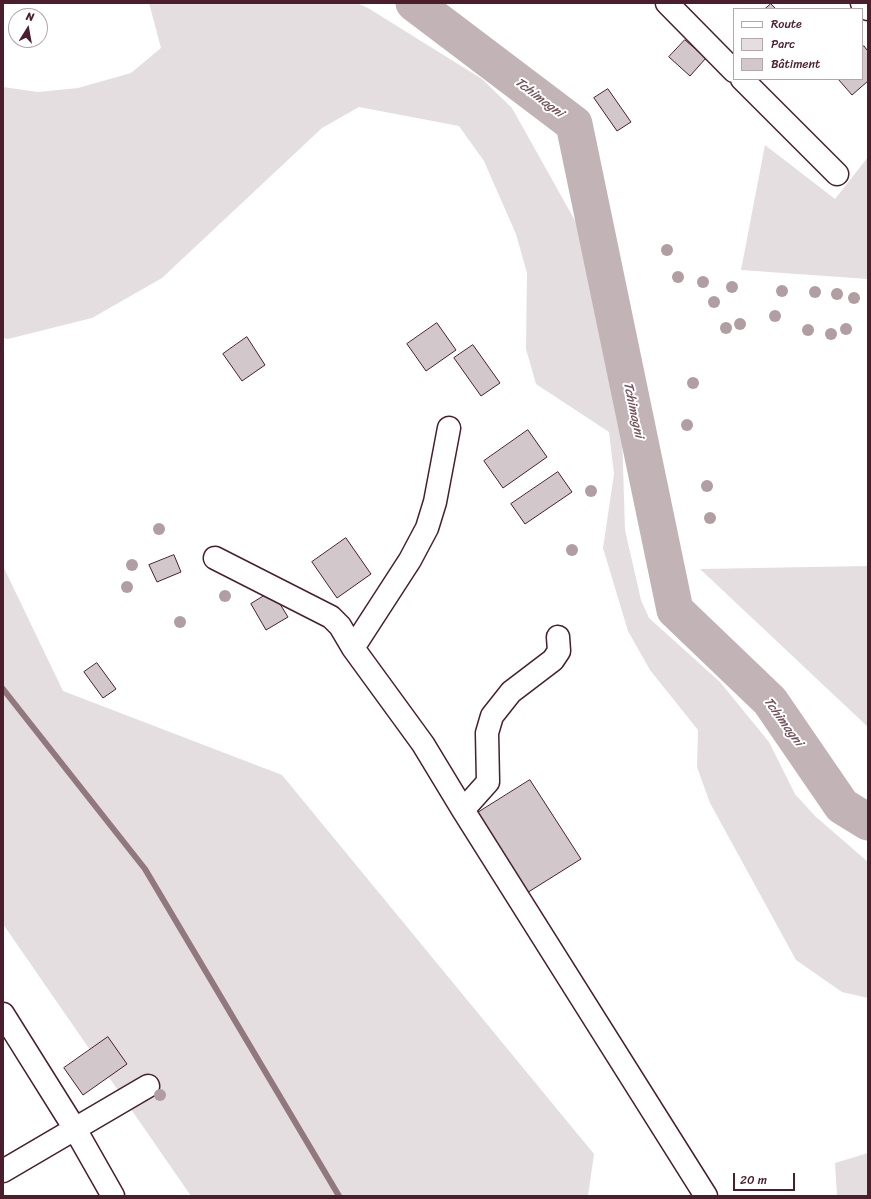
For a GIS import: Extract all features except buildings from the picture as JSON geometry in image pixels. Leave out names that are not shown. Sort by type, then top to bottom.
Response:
[{"type":"street","points":[[862,3],[868,9]]},
{"type":"street","points":[[673,5],[733,70]]},
{"type":"street","points":[[743,80],[837,174]]},
{"type":"street","points":[[353,648],[410,560],[428,528],[435,502],[449,428]]},
{"type":"street","points":[[215,558],[331,617],[340,626],[353,648],[423,744],[706,1196]]},
{"type":"street","points":[[463,810],[488,782],[487,733],[492,716],[511,692],[553,660],[559,651],[558,637]]},
{"type":"street","points":[[3,1014],[75,1129],[113,1196]]},
{"type":"street","points":[[3,1171],[148,1086]]},
{"type":"green space","points":[[149,3],[357,3],[368,8],[482,79],[512,108],[578,226],[621,400],[625,530],[641,600],[649,618],[720,682],[769,742],[795,794],[815,816],[868,862],[868,998],[842,992],[796,960],[710,803],[697,767],[698,730],[650,670],[628,631],[603,548],[614,474],[609,432],[536,384],[526,349],[527,273],[516,234],[484,161],[459,126],[359,107],[322,128],[162,278],[92,318],[8,339],[3,338],[3,87],[38,92],[78,88],[131,73],[161,48]]},
{"type":"green space","points":[[765,145],[835,199],[868,157],[868,279],[741,270]]},
{"type":"green space","points":[[3,566],[63,691],[282,775],[594,1154],[588,1196],[191,1196],[3,924]]},
{"type":"green space","points":[[868,566],[868,727],[700,569]]},
{"type":"green space","points":[[868,1153],[868,1196],[837,1196],[835,1163]]},
{"type":"waterway","name":"Tchimagni","points":[[414,3],[574,124],[675,610],[770,701],[842,806],[868,822]]},
{"type":"waterway","points":[[3,689],[145,869],[339,1196]]}]
